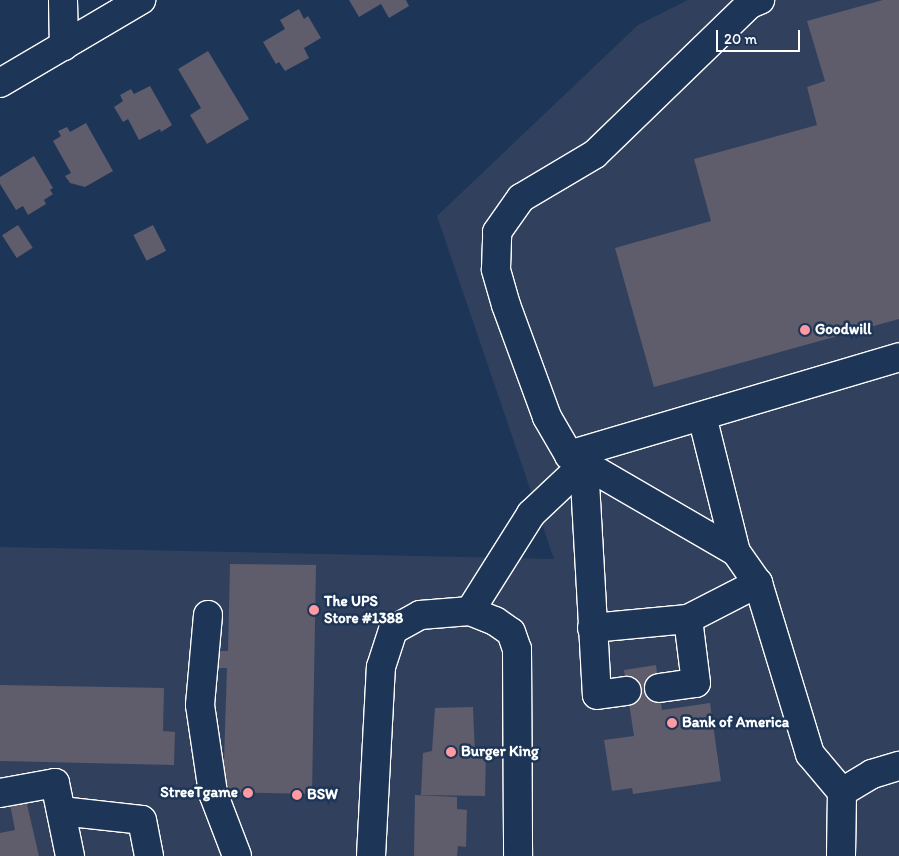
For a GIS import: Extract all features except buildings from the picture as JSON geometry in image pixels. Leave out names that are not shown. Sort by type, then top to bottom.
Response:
[{"type":"street","points":[[64,0],[64,46]]},
{"type":"street","points":[[0,84],[142,0]]},
{"type":"street","points":[[736,552],[576,459],[546,417],[506,305],[496,269],[497,232],[521,198],[595,154],[750,4],[760,0]]},
{"type":"street","points":[[470,611],[531,514],[576,459],[702,416],[899,357]]},
{"type":"street","points":[[702,416],[736,552],[758,583],[810,754],[842,792],[841,856]]},
{"type":"street","points":[[576,459],[597,695],[627,691]]},
{"type":"street","points":[[592,628],[688,619],[758,583]]},
{"type":"street","points":[[371,856],[381,667],[394,630],[420,615],[470,611],[495,621],[511,632],[517,649],[518,856]]},
{"type":"street","points":[[208,615],[200,705],[214,794],[238,856]]},
{"type":"street","points":[[659,688],[696,683],[688,619]]},
{"type":"street","points":[[842,792],[872,774],[899,766]]},
{"type":"street","points":[[0,793],[55,783],[70,856]]},
{"type":"street","points":[[61,811],[142,820],[149,856]]},
{"type":"shaded area","points":[[688,0],[899,0],[899,856],[0,856],[0,547],[554,559],[437,216],[638,25]]},
{"type":"place","name":"Goodwill","points":[[805,330]]},
{"type":"place","name":"The UPS Store #1388","points":[[314,610]]},
{"type":"place","name":"Bank of America","points":[[672,723]]},
{"type":"place","name":"Burger King","points":[[451,752]]},
{"type":"place","name":"StreeTgame","points":[[248,793]]},
{"type":"place","name":"BSW","points":[[297,795]]}]
